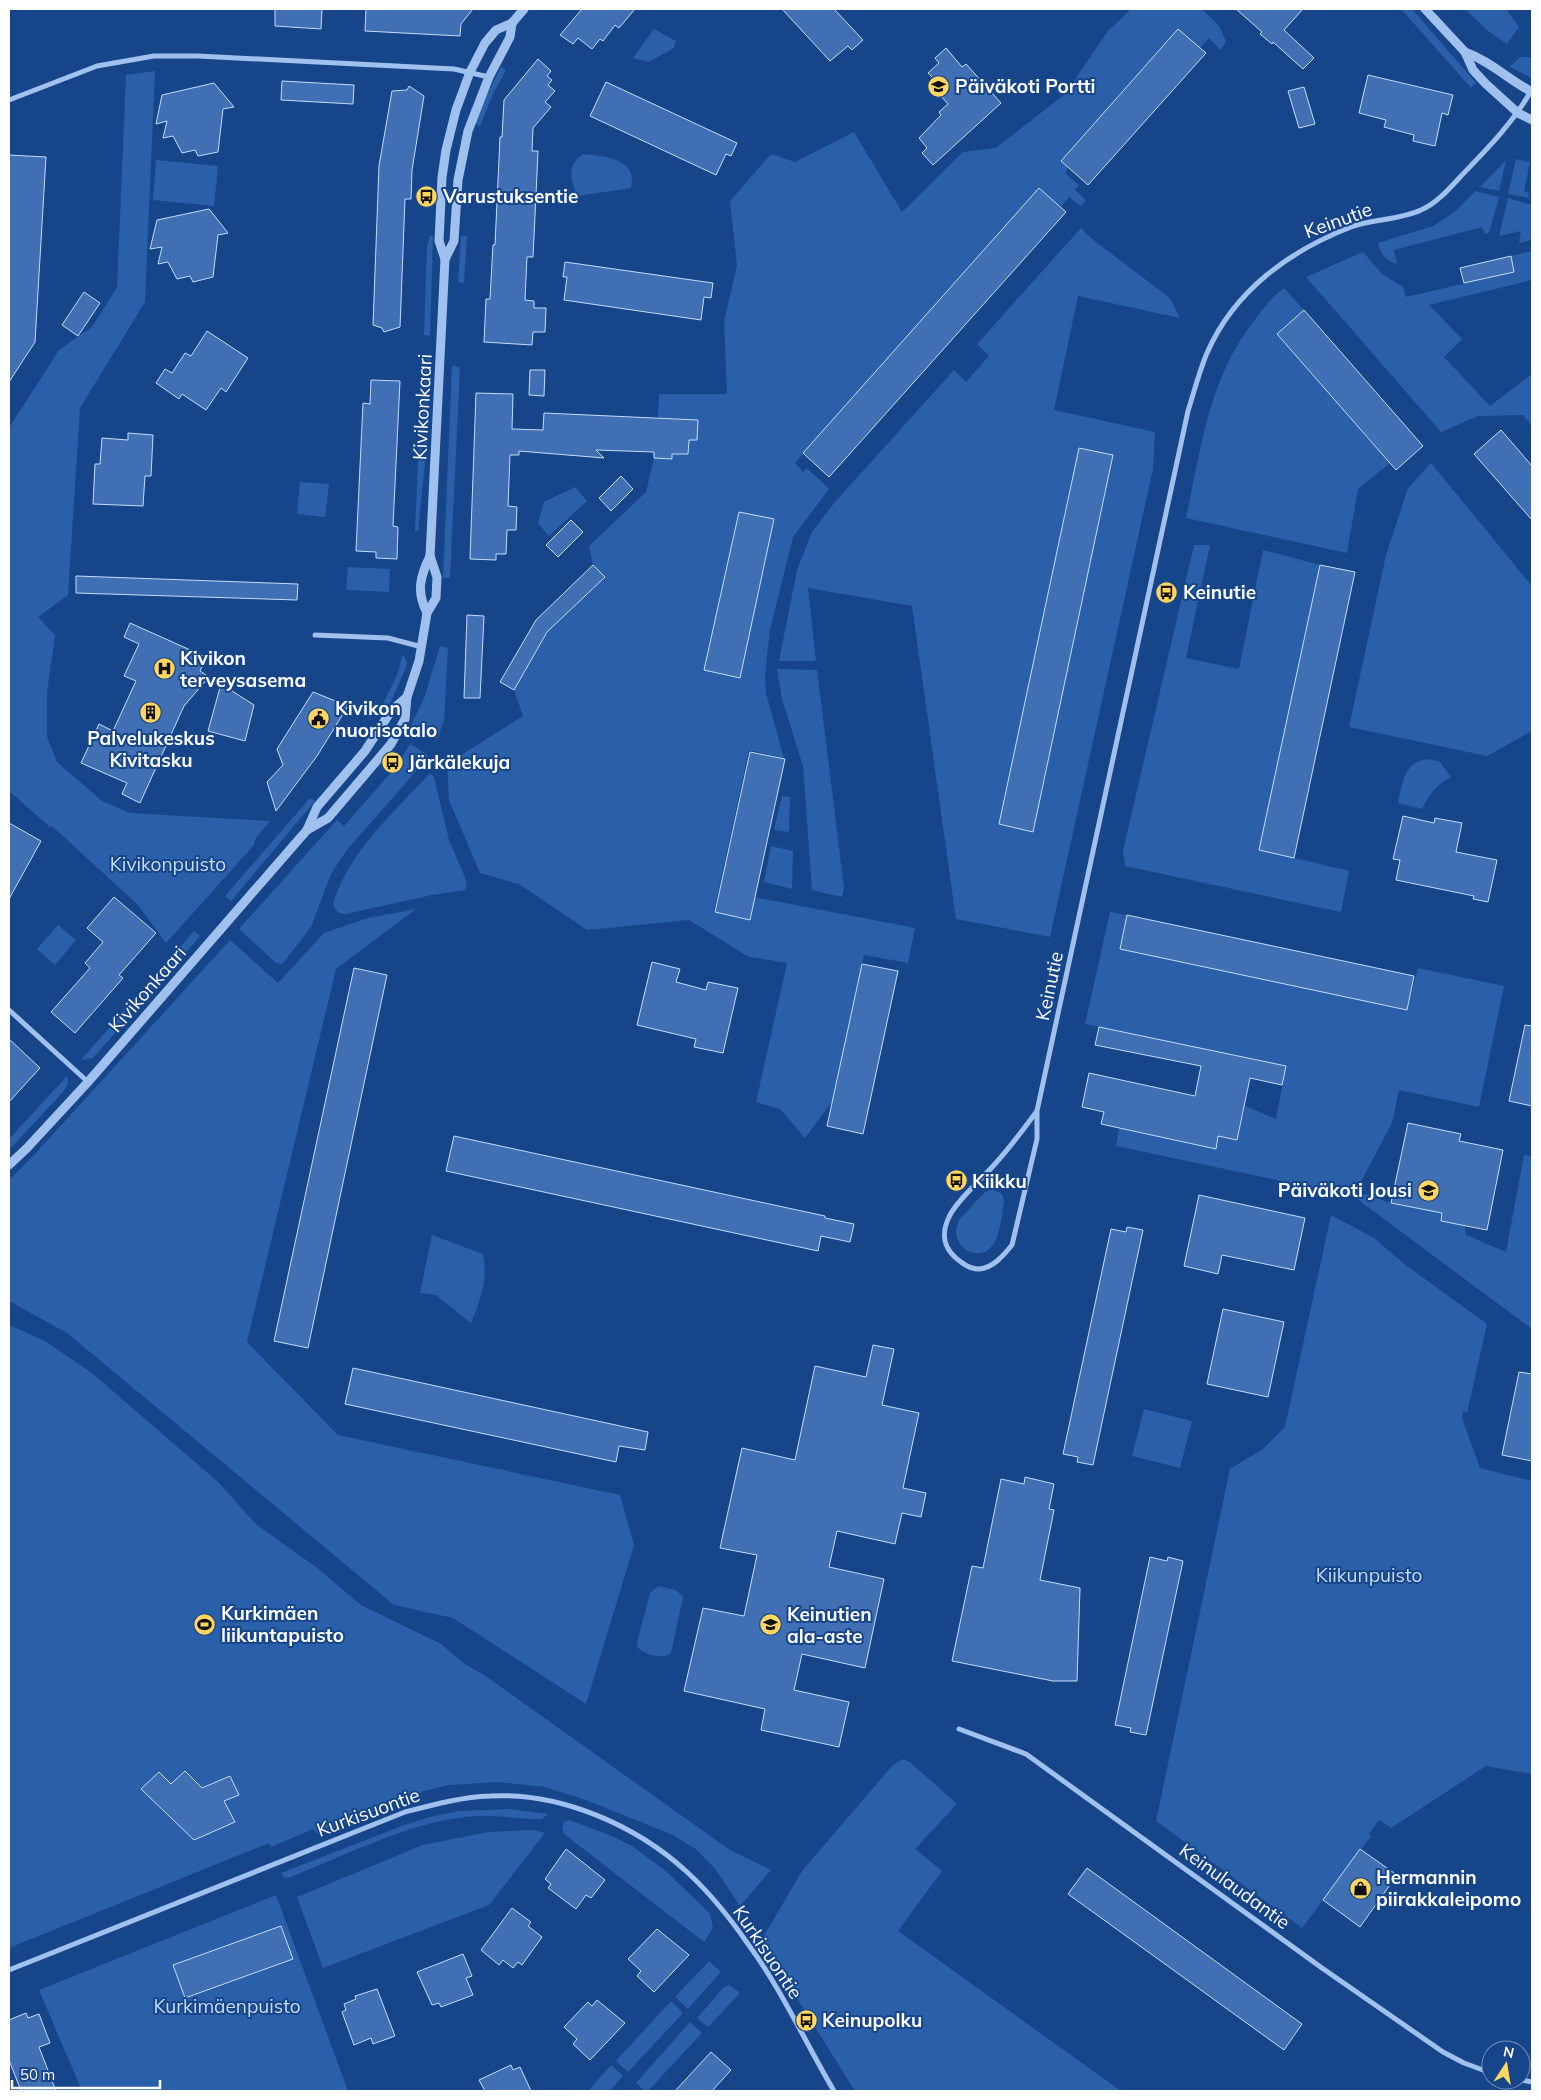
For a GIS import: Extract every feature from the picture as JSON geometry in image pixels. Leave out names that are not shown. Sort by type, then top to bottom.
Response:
[{"type":"street","name":"Kivikonkaari","points":[[446,259],[439,241],[442,177],[451,127],[470,72],[485,44],[496,30],[512,23],[524,9]]},
{"type":"street","points":[[1425,9],[1465,52],[1473,70],[1497,95],[1518,113],[1532,120]]},
{"type":"street","name":"Kivikonkaari","points":[[427,613],[420,599],[422,574],[430,556],[446,259],[454,241],[458,180],[468,131],[489,77],[510,37],[512,23]]},
{"type":"street","points":[[1465,52],[1482,58],[1508,79],[1532,91]]},
{"type":"street","points":[[9,100],[97,66],[154,56],[218,57],[454,69],[489,77]]},
{"type":"street","name":"Keinutie","points":[[1037,1112],[996,1164],[950,1214],[943,1230],[944,1244],[952,1256],[967,1267],[978,1269],[991,1265],[1001,1259],[1012,1245],[1037,1139],[1037,1112],[1188,411],[1208,352],[1227,316],[1258,282],[1280,264],[1303,249],[1354,226],[1421,210],[1437,200],[1504,132],[1532,91]]},
{"type":"street","name":"Kivikonkaari","points":[[307,830],[328,818],[391,744],[405,719],[407,696],[422,647],[427,613],[436,598],[438,577],[430,556]]},
{"type":"street","points":[[315,635],[388,638],[422,647]]},
{"type":"street","name":"Kivikonkaari","points":[[9,1165],[28,1148],[88,1082],[307,830],[317,807],[365,751],[391,711],[407,696]]},
{"type":"street","points":[[9,1010],[88,1082]]},
{"type":"street","name":"Keinulaudantie","points":[[959,1728],[1026,1754],[1330,1974],[1443,2052],[1481,2069]]},
{"type":"street","name":"Kurkisuontie","points":[[9,1970],[404,1812],[467,1798],[491,1796],[551,1802],[578,1809],[627,1831],[663,1852],[708,1893],[750,1945],[785,2002],[834,2091]]},
{"type":"green space","points":[[1131,9],[1202,9],[1219,26],[1226,41],[1221,50],[1209,38],[1200,48],[1178,29],[1061,161],[1068,168],[1065,173],[1079,185],[1075,190],[1086,200],[1081,206],[1069,197],[1061,207],[1039,188],[795,463],[803,472],[807,468],[829,489],[793,537],[770,630],[765,674],[766,693],[784,758],[749,750],[714,911],[749,919],[754,897],[915,928],[908,963],[864,955],[833,1100],[805,1138],[780,1109],[756,1102],[787,963],[749,957],[689,920],[587,930],[519,884],[480,873],[449,800],[447,764],[523,716],[514,690],[548,631],[605,577],[593,565],[589,546],[646,492],[654,458],[671,459],[672,454],[688,454],[689,440],[697,440],[698,420],[658,418],[659,394],[727,394],[724,321],[737,266],[730,201],[771,154],[795,162],[854,132],[902,212],[963,152],[996,148],[1065,94],[1108,31]]},
{"type":"green space","points":[[1401,9],[1412,9],[1476,83],[1471,88]]},
{"type":"green space","points":[[1465,9],[1506,9],[1519,27],[1507,44],[1488,31]]},
{"type":"green space","points":[[654,29],[676,41],[674,48],[649,62],[633,58]]},
{"type":"green space","points":[[1520,57],[1532,59],[1532,78],[1510,67]]},
{"type":"green space","points":[[501,67],[506,70],[494,92],[480,126],[475,124],[481,107]]},
{"type":"green space","name":"Kivikonpuisto","points":[[155,71],[145,302],[80,408],[68,595],[38,617],[55,635],[47,692],[47,737],[57,762],[102,801],[130,813],[270,821],[256,838],[254,845],[166,943],[138,905],[52,826],[50,827],[9,791],[9,428],[59,350],[92,327],[117,287],[126,75]]},
{"type":"green space","points":[[583,154],[610,158],[625,165],[630,171],[632,178],[631,188],[577,196],[571,173],[574,163]]},
{"type":"green space","points":[[1516,159],[1530,162],[1524,191],[1529,193],[1528,198],[1508,194]]},
{"type":"green space","points":[[156,160],[218,166],[214,206],[153,200]]},
{"type":"green space","points":[[1506,160],[1499,191],[1480,187]]},
{"type":"green space","points":[[1475,191],[1499,197],[1489,233],[1485,234],[1482,227],[1394,250],[1397,264],[1389,261],[1382,254],[1378,243],[1433,226],[1456,211]]},
{"type":"green space","points":[[1508,198],[1532,205],[1532,240],[1519,243],[1521,231],[1499,236]]},
{"type":"green space","points":[[1081,228],[1092,239],[1170,298],[1180,318],[1078,296],[1054,410],[1155,432],[1153,469],[1050,937],[956,919],[912,606],[808,588],[816,661],[779,661],[797,570],[812,532],[835,502],[954,370],[966,382],[989,356],[977,344]]},
{"type":"green space","points":[[430,236],[433,236],[430,336],[424,335],[427,246]]},
{"type":"green space","points":[[461,236],[467,236],[464,283],[458,282]]},
{"type":"green space","points":[[1532,251],[1532,280],[1429,305],[1462,339],[1444,357],[1490,406],[1532,374],[1532,426],[1523,415],[1478,416],[1441,432],[1306,277],[1363,252],[1382,274],[1403,287],[1406,297],[1514,272],[1511,256]]},
{"type":"green space","points":[[1284,288],[1304,310],[1278,334],[1390,463],[1358,489],[1347,553],[1186,518],[1209,414],[1227,365],[1240,341],[1256,318],[1272,298]]},
{"type":"green space","points":[[430,357],[426,453],[418,531],[415,531],[422,368],[424,360]]},
{"type":"green space","points":[[452,366],[460,367],[450,578],[443,578]]},
{"type":"green space","points":[[1431,463],[1532,586],[1532,731],[1487,756],[1349,727],[1386,555],[1408,488]]},
{"type":"green space","points":[[300,482],[329,484],[325,517],[297,514]]},
{"type":"green space","points":[[575,487],[587,501],[549,536],[538,523],[544,502]]},
{"type":"green space","points":[[1194,545],[1210,545],[1186,658],[1239,669],[1263,550],[1320,565],[1260,850],[1349,871],[1341,912],[1125,866],[1123,851]]},
{"type":"green space","points":[[348,567],[390,569],[389,592],[346,590]]},
{"type":"green space","points":[[440,646],[448,648],[444,720],[438,738],[435,738],[411,725],[424,699]]},
{"type":"green space","points":[[403,654],[407,662],[406,667],[387,711],[381,708],[397,675]]},
{"type":"green space","points":[[777,669],[817,670],[844,888],[842,897],[812,890],[803,766],[782,699]]},
{"type":"green space","points":[[410,744],[428,755],[426,760],[346,851],[331,874],[311,927],[284,962],[282,964],[276,963],[239,929],[337,820],[344,826],[396,767]]},
{"type":"green space","points":[[1426,759],[1439,761],[1451,777],[1434,790],[1422,809],[1398,803],[1405,775],[1413,765]]},
{"type":"green space","points":[[431,774],[434,777],[449,840],[467,882],[465,890],[432,895],[346,914],[339,913],[333,904],[349,867],[387,819]]},
{"type":"green space","points":[[782,796],[790,797],[789,832],[774,830]]},
{"type":"green space","points":[[310,798],[315,801],[231,901],[225,896]]},
{"type":"green space","points":[[771,846],[793,851],[792,889],[764,882]]},
{"type":"green space","points":[[416,909],[336,969],[247,1342],[338,1435],[620,1495],[634,1545],[586,1704],[453,1618],[394,1605],[67,1333],[9,1301],[9,1180],[35,1154],[230,940],[278,983],[324,933],[368,918]]},
{"type":"green space","points":[[1110,912],[1127,915],[1407,1009],[1418,968],[1504,986],[1479,1107],[1399,1090],[1392,1123],[1356,1191],[1391,1203],[1442,1213],[1441,1221],[1465,1226],[1466,1235],[1506,1252],[1524,1155],[1532,1156],[1532,1329],[1353,1196],[1116,1146],[1119,1128],[1215,1149],[1218,1136],[1237,1140],[1245,1106],[1276,1119],[1286,1066],[1085,1024]]},
{"type":"green space","points":[[58,925],[76,940],[55,965],[37,949]]},
{"type":"green space","points":[[194,931],[200,936],[93,1058],[81,1060]]},
{"type":"green space","points":[[67,1076],[68,1084],[63,1092],[9,1150],[9,1139]]},
{"type":"green space","points":[[992,1189],[1002,1194],[1004,1201],[998,1235],[989,1249],[983,1253],[968,1251],[963,1248],[957,1238],[956,1231],[959,1220],[984,1193]]},
{"type":"green space","name":"Kiikunpuisto","points":[[1331,1215],[1374,1238],[1407,1266],[1487,1324],[1467,1413],[1463,1411],[1462,1418],[1480,1468],[1532,1481],[1532,1774],[1486,1766],[1391,1828],[1379,1820],[1369,1834],[1371,1836],[1302,1928],[1156,1821],[1230,1469],[1263,1449],[1285,1427]]},
{"type":"green space","points":[[432,1235],[483,1254],[485,1272],[483,1289],[471,1323],[436,1295],[420,1293]]},
{"type":"green space","name":"Kurkimäen liikuntapuisto","points":[[9,1325],[45,1341],[92,1373],[218,1482],[257,1525],[316,1567],[361,1605],[441,1644],[465,1664],[484,1675],[730,1850],[771,1870],[740,1906],[716,1870],[697,1850],[673,1835],[586,1800],[545,1787],[498,1782],[449,1785],[424,1791],[318,1834],[313,1829],[271,1847],[269,1843],[9,1948]]},
{"type":"green space","points":[[1144,1409],[1192,1421],[1180,1468],[1132,1456]]},
{"type":"green space","points":[[658,1586],[676,1590],[683,1597],[671,1653],[663,1656],[650,1655],[642,1651],[638,1648],[637,1643],[650,1593]]},
{"type":"green space","points":[[903,1759],[911,1763],[957,1804],[915,1849],[942,1871],[898,1931],[1121,2091],[855,2091],[761,1941],[802,1871],[893,1765]]},
{"type":"green space","points":[[509,1809],[548,1814],[542,1819],[484,1816],[443,1820],[398,1833],[288,1878],[283,1877],[281,1873],[407,1824],[434,1816],[459,1811]]},
{"type":"green space","points":[[569,1820],[607,1834],[632,1846],[667,1872],[710,1914],[713,1928],[704,1942],[564,1834],[562,1827],[564,1822]]},
{"type":"green space","points":[[532,1830],[545,1833],[489,1905],[323,1968],[297,1897],[423,1845],[488,1832]]},
{"type":"green space","name":"Kurkimäenpuisto","points":[[276,1895],[348,2091],[82,2091],[39,1990]]},
{"type":"green space","points":[[709,1961],[721,1972],[688,2009],[675,1997]]},
{"type":"green space","points":[[729,1985],[739,1994],[708,2027],[697,2018],[724,1987]]},
{"type":"green space","points":[[671,2001],[683,2013],[628,2072],[616,2061]]},
{"type":"green space","points":[[690,2022],[702,2033],[648,2091],[645,2091],[636,2083]]},
{"type":"green space","points":[[611,2065],[623,2076],[609,2091],[588,2091]]},
{"type":"building","points":[[275,9],[322,9],[321,29],[275,26]]},
{"type":"building","points":[[366,9],[473,9],[461,24],[460,36],[365,31]]},
{"type":"building","points":[[582,9],[635,9],[619,28],[615,25],[603,41],[600,39],[592,49],[578,38],[573,44],[560,35]]},
{"type":"building","points":[[782,9],[834,9],[863,40],[852,50],[848,46],[830,61]]},
{"type":"building","points":[[1236,9],[1303,9],[1284,30],[1314,58],[1303,69],[1273,42],[1272,44],[1260,34],[1262,32]]},
{"type":"building","points":[[1178,29],[1206,53],[1088,185],[1061,161]]},
{"type":"building","points":[[946,48],[962,67],[966,64],[1001,103],[933,165],[922,153],[927,148],[919,138],[941,115],[939,112],[948,104],[941,96],[944,94],[932,81],[934,79],[928,73],[939,63],[935,58]]},
{"type":"building","points":[[538,59],[551,71],[547,76],[552,80],[548,85],[555,91],[545,102],[551,107],[533,128],[532,151],[538,151],[536,195],[533,257],[527,257],[525,300],[534,301],[534,308],[546,308],[545,332],[533,332],[532,345],[484,342],[486,299],[490,299],[493,245],[495,245],[500,137],[502,137],[504,100]]},
{"type":"building","points":[[1368,75],[1453,95],[1448,115],[1442,113],[1435,146],[1413,141],[1414,135],[1384,127],[1386,120],[1359,113]]},
{"type":"building","points":[[282,81],[354,85],[353,104],[281,100]]},
{"type":"building","points":[[606,82],[737,143],[731,156],[726,154],[716,175],[590,116]]},
{"type":"building","points":[[214,83],[234,107],[223,109],[218,152],[198,156],[195,150],[182,153],[173,136],[163,138],[167,121],[156,124],[162,95]]},
{"type":"building","points":[[409,86],[424,96],[412,170],[411,199],[405,199],[400,327],[384,332],[382,328],[373,325],[379,166],[392,91],[407,90]]},
{"type":"building","points":[[1304,87],[1315,124],[1299,128],[1288,91]]},
{"type":"building","points":[[9,155],[46,157],[35,342],[9,382]]},
{"type":"building","points":[[1039,188],[1066,212],[829,477],[803,453]]},
{"type":"building","points":[[209,209],[228,233],[218,235],[213,277],[193,282],[190,276],[177,279],[168,262],[158,264],[162,247],[150,249],[157,220]]},
{"type":"building","points":[[1511,256],[1514,272],[1464,283],[1460,268]]},
{"type":"building","points":[[565,262],[713,283],[711,298],[704,297],[701,320],[564,300],[567,277],[563,277]]},
{"type":"building","points":[[84,292],[100,303],[78,336],[62,325]]},
{"type":"building","points":[[1304,310],[1423,446],[1396,470],[1277,334]]},
{"type":"building","points":[[207,331],[248,358],[226,392],[221,388],[206,410],[182,394],[179,399],[156,383],[165,369],[172,373],[185,353],[191,356]]},
{"type":"building","points":[[530,370],[545,370],[544,396],[529,395]]},
{"type":"building","points":[[371,380],[400,381],[393,526],[398,527],[397,559],[376,558],[376,552],[356,551],[363,403],[370,404]]},
{"type":"building","points":[[476,393],[513,394],[512,429],[543,430],[544,413],[698,420],[697,440],[689,440],[688,454],[672,454],[672,459],[654,458],[654,452],[596,450],[604,458],[519,451],[519,455],[510,455],[508,506],[517,507],[516,530],[507,530],[506,554],[496,554],[496,560],[470,559]]},
{"type":"building","points":[[1501,430],[1532,466],[1532,520],[1474,454]]},
{"type":"building","points":[[128,433],[153,435],[151,476],[145,476],[143,506],[93,504],[95,464],[100,464],[102,438],[128,440]]},
{"type":"building","points":[[1079,448],[1113,455],[1033,832],[999,824]]},
{"type":"building","points":[[621,476],[633,489],[611,511],[599,498]]},
{"type":"building","points":[[739,512],[774,519],[740,678],[704,670]]},
{"type":"building","points":[[571,520],[583,532],[558,557],[546,545]]},
{"type":"building","points":[[593,565],[605,577],[547,632],[514,690],[500,682],[536,620]]},
{"type":"building","points":[[1320,565],[1355,572],[1294,858],[1259,850]]},
{"type":"building","points":[[76,576],[298,584],[297,600],[76,593]]},
{"type":"building","points":[[467,615],[484,616],[480,698],[464,698]]},
{"type":"building","name":"Palvelukeskus Kivitasku","points":[[130,623],[206,657],[200,671],[209,677],[184,706],[140,803],[122,794],[127,783],[81,763],[99,724],[113,731],[136,681],[124,676],[139,644],[124,637]]},
{"type":"building","points":[[221,684],[254,705],[245,741],[208,731]]},
{"type":"building","points":[[313,692],[348,706],[317,756],[276,811],[267,782],[283,765],[277,749]]},
{"type":"building","points":[[750,752],[785,759],[750,920],[715,912]]},
{"type":"building","points":[[1403,816],[1434,823],[1435,818],[1462,823],[1456,852],[1497,860],[1488,902],[1473,899],[1474,896],[1396,880],[1400,860],[1393,859]]},
{"type":"building","points":[[9,823],[41,841],[9,899]]},
{"type":"building","points":[[114,897],[156,933],[119,975],[123,978],[75,1033],[51,1012],[90,968],[85,963],[103,942],[87,928]]},
{"type":"building","points":[[1127,915],[1414,976],[1407,1010],[1120,949]]},
{"type":"building","points":[[652,962],[680,969],[676,982],[706,990],[708,982],[738,988],[723,1053],[694,1047],[696,1039],[637,1025]]},
{"type":"building","points":[[862,964],[898,971],[863,1134],[827,1126]]},
{"type":"building","points":[[354,968],[387,975],[308,1348],[274,1341]]},
{"type":"building","points":[[1525,1025],[1532,1026],[1532,1106],[1509,1101]]},
{"type":"building","points":[[1099,1027],[1286,1066],[1282,1085],[1250,1078],[1237,1140],[1218,1136],[1216,1149],[1101,1124],[1104,1112],[1082,1107],[1089,1073],[1195,1096],[1201,1066],[1095,1045]]},
{"type":"building","points":[[9,1039],[40,1068],[9,1102]]},
{"type":"building","points":[[1408,1123],[1461,1134],[1459,1141],[1503,1150],[1487,1230],[1441,1221],[1442,1213],[1391,1203]]},
{"type":"building","points":[[454,1136],[825,1216],[825,1218],[854,1224],[850,1242],[821,1236],[818,1251],[446,1171]]},
{"type":"building","points":[[1199,1195],[1305,1218],[1294,1270],[1222,1255],[1218,1274],[1184,1266]]},
{"type":"building","points":[[1127,1227],[1143,1230],[1093,1465],[1077,1462],[1078,1457],[1063,1454],[1111,1229],[1126,1232]]},
{"type":"building","points":[[1223,1309],[1284,1322],[1268,1397],[1207,1384]]},
{"type":"building","points":[[873,1345],[894,1349],[882,1405],[919,1413],[903,1488],[926,1493],[921,1517],[902,1513],[895,1544],[837,1531],[829,1567],[884,1579],[865,1668],[802,1654],[794,1690],[849,1702],[839,1747],[761,1730],[765,1709],[684,1691],[703,1608],[744,1616],[757,1555],[720,1548],[742,1448],[795,1460],[815,1366],[866,1377]]},
{"type":"building","points":[[353,1368],[648,1432],[645,1450],[619,1446],[616,1462],[345,1404]]},
{"type":"building","points":[[1519,1372],[1532,1374],[1532,1461],[1502,1455]]},
{"type":"building","points":[[1025,1477],[1054,1484],[1049,1509],[1054,1510],[1040,1580],[1080,1588],[1077,1681],[1053,1681],[952,1661],[972,1566],[983,1568],[1001,1479],[1024,1484]]},
{"type":"building","points":[[1150,1557],[1167,1561],[1168,1557],[1183,1561],[1146,1735],[1130,1732],[1131,1728],[1115,1725]]},
{"type":"building","points":[[185,1771],[202,1788],[230,1776],[239,1795],[224,1801],[235,1822],[194,1840],[141,1789],[159,1772],[171,1784]]},
{"type":"building","points":[[566,1849],[605,1880],[591,1898],[586,1895],[576,1909],[548,1888],[551,1884],[545,1879]]},
{"type":"building","name":"Hermannin piirakkaleipomo","points":[[1360,1849],[1397,1875],[1360,1927],[1323,1900]]},
{"type":"building","points":[[1087,1868],[1302,2024],[1284,2050],[1068,1894]]},
{"type":"building","points":[[512,1908],[531,1922],[528,1926],[542,1937],[522,1965],[518,1962],[513,1968],[503,1960],[499,1965],[481,1950]]},
{"type":"building","points":[[281,1926],[293,1959],[185,1998],[173,1965]]},
{"type":"building","points":[[657,1929],[689,1955],[654,1992],[637,1976],[641,1971],[628,1959]]},
{"type":"building","points":[[463,1954],[472,1976],[466,1978],[473,1995],[441,2007],[439,2003],[432,2005],[417,1972]]},
{"type":"building","points":[[377,1989],[395,2036],[373,2044],[371,2038],[354,2045],[342,2012],[346,2010],[344,2004],[356,1999],[355,1996]]},
{"type":"building","points":[[597,2000],[625,2023],[590,2060],[573,2044],[577,2039],[564,2027],[588,2002],[592,2006]]},
{"type":"building","points":[[26,2013],[28,2018],[39,2014],[50,2043],[39,2047],[56,2091],[21,2091],[9,2060],[9,2020]]},
{"type":"building","points":[[711,2052],[731,2070],[712,2091],[675,2091]]},
{"type":"building","points":[[511,2065],[513,2070],[520,2067],[531,2091],[485,2091],[479,2080]]},
{"type":"place","name":"Päiväkoti Portti","points":[[939,86]]},
{"type":"place","name":"Varustuksentie","points":[[427,196]]},
{"type":"place","name":"Keinutie","points":[[1167,592]]},
{"type":"place","name":"Kivikon terveysasema","points":[[164,669]]},
{"type":"place","name":"Palvelukeskus Kivitasku","points":[[151,712]]},
{"type":"place","name":"Kivikon nuorisotalo","points":[[319,719]]},
{"type":"place","name":"Järkälekuja","points":[[392,762]]},
{"type":"place","name":"Kiikku","points":[[956,1181]]},
{"type":"place","name":"Päiväkoti Jousi","points":[[1428,1190]]},
{"type":"place","name":"Kurkimäen liikuntapuisto","points":[[205,1624]]},
{"type":"place","name":"Keinutien ala-aste","points":[[771,1625]]},
{"type":"place","name":"Hermannin piirakkaleipomo","points":[[1360,1888]]},
{"type":"place","name":"Keinupolku","points":[[806,2020]]}]
